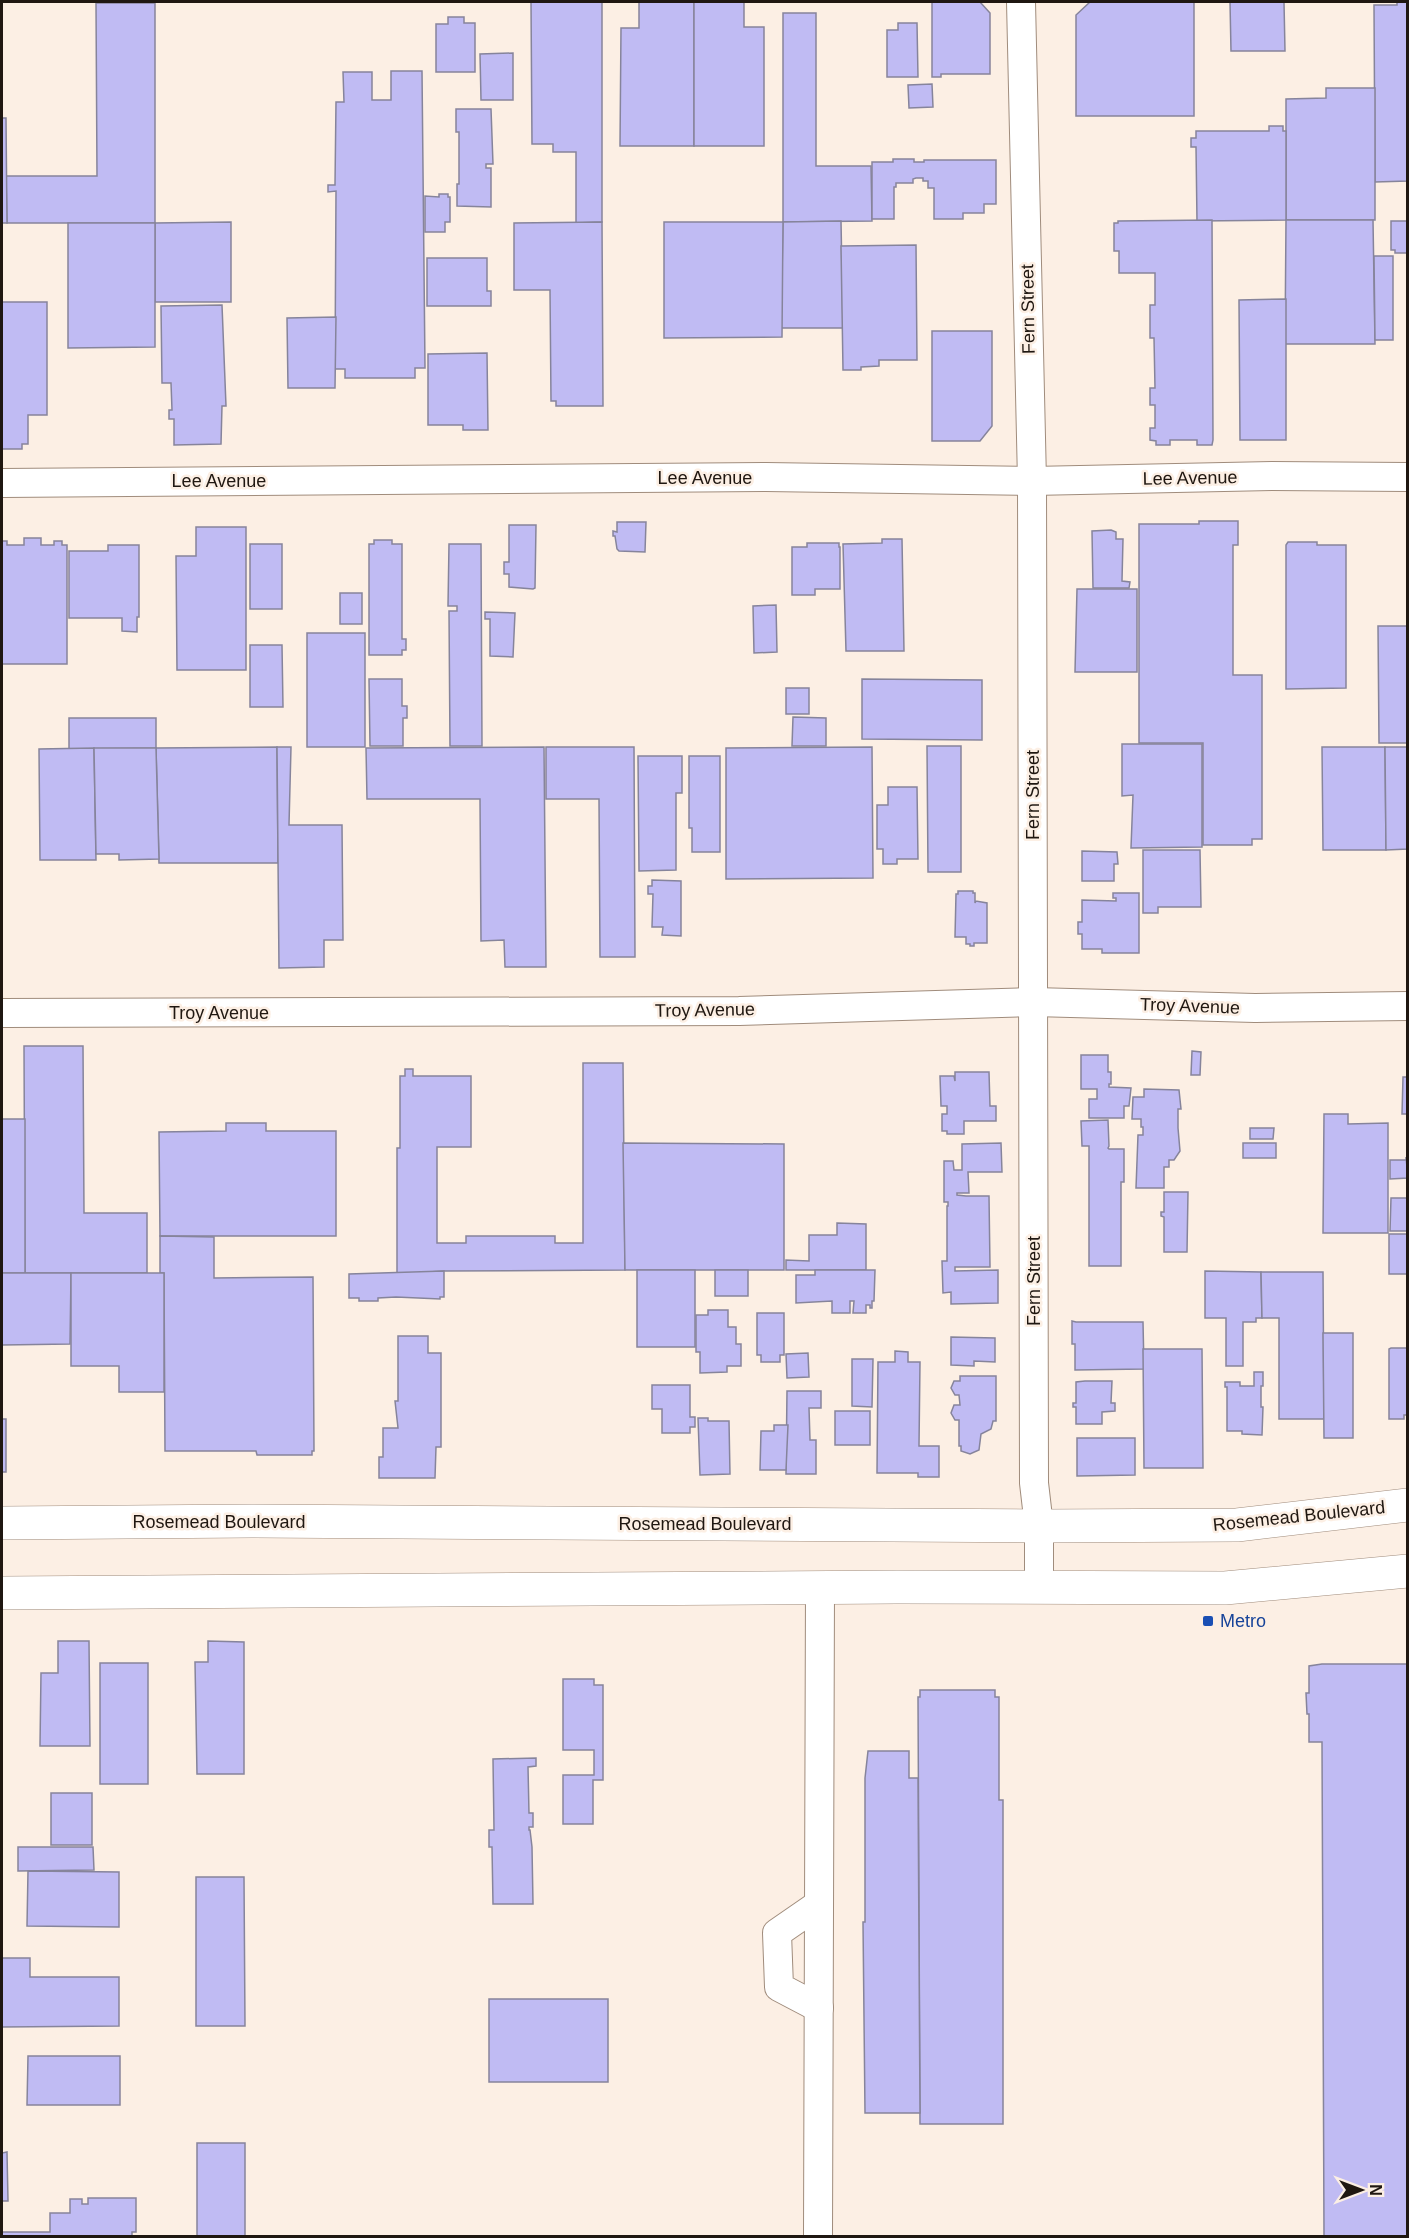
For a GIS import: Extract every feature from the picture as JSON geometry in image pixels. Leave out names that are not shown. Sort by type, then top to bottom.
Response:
[{"type":"main road","name":"Rosemead Boulevard","points":[[2,1523],[264,1521],[1039,1526],[1237,1525],[1407,1505]]},
{"type":"main road","points":[[2,1593],[820,1587],[1225,1587],[1407,1571]]},
{"type":"street","name":"Fern Street","points":[[1022,2],[1032,481],[1034,1483],[1039,1526],[1039,1587]]},
{"type":"street","name":"Lee Avenue","points":[[2,483],[766,477],[1032,481],[1272,476],[1407,477]]},
{"type":"street","name":"Troy Avenue","points":[[2,1014],[739,1011],[908,1004],[1034,1002],[1255,1008],[1407,1006]]},
{"type":"street","points":[[818,2236],[820,1587]]},
{"type":"street","points":[[819,1904],[777,1933],[779,1987],[819,2008]]},
{"type":"building","points":[[531,2],[602,2],[602,222],[576,223],[576,152],[553,152],[553,144],[532,144]]},
{"type":"building","points":[[639,2],[694,2],[694,146],[620,146],[621,28],[639,28]]},
{"type":"building","points":[[694,2],[744,2],[744,27],[764,27],[764,146],[694,146]]},
{"type":"building","points":[[932,2],[980,2],[990,13],[990,74],[941,74],[941,77],[932,77]]},
{"type":"building","points":[[1090,2],[1194,2],[1194,116],[1076,116],[1076,15]]},
{"type":"building","points":[[1230,2],[1284,2],[1285,51],[1231,51]]},
{"type":"building","points":[[1397,2],[1408,2],[1408,181],[1375,182],[1374,5],[1397,5]]},
{"type":"building","points":[[96,3],[155,3],[155,223],[7,223],[6,176],[97,176]]},
{"type":"building","points":[[783,13],[816,13],[816,166],[871,166],[872,221],[783,222]]},
{"type":"building","points":[[448,17],[464,17],[464,23],[475,23],[475,72],[436,72],[436,24],[448,24]]},
{"type":"building","points":[[898,23],[917,23],[918,77],[887,77],[887,30],[898,30]]},
{"type":"building","points":[[513,53],[513,100],[481,100],[480,54]]},
{"type":"building","points":[[391,71],[422,71],[425,368],[415,368],[415,378],[345,378],[345,369],[335,369],[336,191],[328,192],[328,185],[335,185],[336,102],[344,102],[343,72],[372,72],[372,100],[391,100]]},
{"type":"building","points":[[932,84],[933,107],[909,108],[908,85]]},
{"type":"building","points":[[1326,88],[1375,88],[1375,220],[1286,220],[1286,99],[1326,98]]},
{"type":"building","points":[[456,109],[491,109],[493,164],[486,164],[486,168],[491,168],[491,207],[457,206],[459,132],[456,132]]},
{"type":"building","points":[[2,118],[6,118],[7,223],[2,223]]},
{"type":"building","points":[[1269,126],[1283,126],[1283,131],[1286,131],[1286,220],[1197,221],[1196,147],[1191,147],[1191,138],[1196,138],[1196,131],[1269,131]]},
{"type":"building","points":[[893,159],[914,159],[914,162],[996,160],[996,204],[984,204],[984,213],[963,213],[963,219],[934,219],[934,188],[928,188],[928,181],[923,181],[923,178],[916,178],[913,179],[913,183],[896,183],[894,219],[872,219],[872,162],[893,162]]},
{"type":"building","points":[[439,194],[448,194],[450,197],[450,222],[445,222],[445,232],[425,232],[425,196],[439,197]]},
{"type":"building","points":[[1212,220],[1212,445],[1197,445],[1197,440],[1170,440],[1170,445],[1156,445],[1156,441],[1150,440],[1150,428],[1155,428],[1155,405],[1150,405],[1150,388],[1155,388],[1154,338],[1150,338],[1150,305],[1155,305],[1155,273],[1119,273],[1119,251],[1114,251],[1114,223],[1118,221]]},
{"type":"building","points":[[1286,220],[1373,220],[1375,344],[1285,344]]},
{"type":"building","points":[[841,221],[843,328],[781,328],[783,222]]},
{"type":"building","points":[[1391,221],[1408,221],[1408,253],[1395,253],[1395,250],[1391,250]]},
{"type":"building","points":[[231,222],[231,302],[155,302],[155,223]]},
{"type":"building","points":[[602,222],[603,406],[556,406],[556,401],[551,401],[550,290],[514,290],[514,223]]},
{"type":"building","points":[[664,222],[783,222],[782,337],[664,338]]},
{"type":"building","points":[[68,223],[155,223],[155,347],[68,348]]},
{"type":"building","points":[[916,245],[917,360],[879,360],[879,366],[861,367],[861,370],[843,370],[841,246]]},
{"type":"building","points":[[1374,256],[1393,256],[1393,340],[1375,340]]},
{"type":"building","points":[[427,258],[487,258],[487,291],[491,291],[491,306],[427,306]]},
{"type":"building","points":[[1286,299],[1286,440],[1240,440],[1239,300]]},
{"type":"building","points":[[2,302],[47,302],[47,415],[28,415],[28,444],[22,444],[22,449],[2,449]]},
{"type":"building","points":[[222,305],[226,406],[222,406],[221,444],[174,445],[174,419],[169,419],[169,410],[172,410],[171,383],[162,383],[161,306]]},
{"type":"building","points":[[336,317],[335,388],[288,388],[287,318]]},
{"type":"building","points":[[932,331],[992,331],[992,426],[980,441],[932,441]]},
{"type":"building","points":[[487,353],[488,430],[463,430],[463,425],[428,425],[428,354]]},
{"type":"building","points":[[1199,521],[1238,521],[1238,545],[1233,545],[1233,675],[1262,675],[1262,839],[1252,839],[1252,845],[1203,845],[1203,743],[1139,743],[1139,524],[1199,524]]},
{"type":"building","points":[[617,522],[646,522],[645,552],[617,549],[613,531],[617,532]]},
{"type":"building","points":[[509,525],[536,525],[535,588],[533,589],[509,587],[509,574],[504,574],[504,562],[509,562]]},
{"type":"building","points":[[196,527],[246,527],[246,670],[177,670],[176,556],[196,556]]},
{"type":"building","points":[[1092,531],[1116,532],[1116,539],[1123,539],[1122,581],[1130,582],[1129,588],[1093,588]]},
{"type":"building","points":[[24,538],[41,538],[41,545],[54,545],[54,541],[62,541],[62,545],[67,545],[67,664],[2,664],[2,541],[7,541],[7,545],[24,545]]},
{"type":"building","points":[[882,539],[902,539],[904,651],[846,651],[843,544],[882,543]]},
{"type":"building","points":[[374,540],[392,540],[392,544],[402,544],[402,639],[406,639],[406,650],[402,650],[402,655],[369,655],[369,544],[374,544]]},
{"type":"building","points":[[1288,542],[1346,545],[1346,688],[1286,689],[1286,545]]},
{"type":"building","points":[[807,543],[839,543],[840,589],[815,589],[815,595],[792,595],[792,547],[807,547]]},
{"type":"building","points":[[250,544],[282,544],[282,609],[250,609]]},
{"type":"building","points":[[449,544],[481,544],[482,746],[450,746],[449,611],[457,611],[457,606],[448,606]]},
{"type":"building","points":[[108,545],[139,545],[137,632],[122,631],[122,618],[69,618],[69,551],[108,551]]},
{"type":"building","points":[[1077,589],[1137,589],[1137,672],[1075,672]]},
{"type":"building","points":[[340,593],[362,593],[362,624],[340,624]]},
{"type":"building","points":[[776,605],[777,652],[754,653],[753,606]]},
{"type":"building","points":[[485,612],[515,613],[513,657],[490,656],[490,619],[485,619]]},
{"type":"building","points":[[1378,626],[1408,626],[1408,743],[1379,743]]},
{"type":"building","points":[[307,633],[365,633],[365,747],[307,747]]},
{"type":"building","points":[[250,645],[282,645],[283,707],[250,707]]},
{"type":"building","points":[[369,679],[402,679],[402,706],[407,706],[407,718],[403,718],[403,746],[370,746]]},
{"type":"building","points":[[862,679],[982,680],[982,740],[862,739]]},
{"type":"building","points":[[786,688],[809,688],[809,714],[786,714]]},
{"type":"building","points":[[793,717],[826,718],[826,746],[792,746]]},
{"type":"building","points":[[69,718],[156,718],[156,748],[69,749]]},
{"type":"building","points":[[1122,744],[1202,744],[1202,847],[1131,848],[1133,795],[1122,796]]},
{"type":"building","points":[[927,746],[961,746],[961,872],[928,872]]},
{"type":"building","points":[[277,747],[278,863],[159,863],[156,748]]},
{"type":"building","points":[[277,747],[291,747],[289,825],[342,825],[343,940],[324,940],[324,967],[279,968]]},
{"type":"building","points":[[544,747],[546,967],[505,967],[504,940],[481,941],[480,799],[367,799],[366,748]]},
{"type":"building","points":[[546,747],[634,747],[635,957],[600,957],[599,799],[546,799]]},
{"type":"building","points":[[872,747],[873,878],[726,879],[726,748]]},
{"type":"building","points":[[1322,747],[1385,747],[1386,850],[1323,850]]},
{"type":"building","points":[[1385,747],[1408,747],[1408,849],[1386,850]]},
{"type":"building","points":[[94,748],[96,860],[40,860],[39,749]]},
{"type":"building","points":[[94,748],[156,748],[159,859],[119,860],[119,854],[96,854]]},
{"type":"building","points":[[638,756],[682,756],[682,793],[676,793],[676,870],[639,871]]},
{"type":"building","points":[[689,756],[720,756],[720,852],[692,852],[692,828],[689,828]]},
{"type":"building","points":[[888,787],[917,787],[918,859],[897,859],[897,864],[883,864],[883,849],[877,849],[877,805],[888,805]]},
{"type":"building","points":[[1143,850],[1200,850],[1201,907],[1158,907],[1158,913],[1143,913]]},
{"type":"building","points":[[1082,851],[1117,852],[1118,864],[1114,864],[1114,881],[1082,881]]},
{"type":"building","points":[[652,880],[681,881],[681,936],[662,935],[663,927],[652,927],[653,894],[648,894],[648,886],[652,886]]},
{"type":"building","points":[[958,891],[973,891],[975,903],[976,901],[987,903],[987,943],[974,943],[974,946],[970,946],[966,944],[966,937],[955,937],[956,894]]},
{"type":"building","points":[[1113,893],[1139,893],[1139,953],[1102,953],[1102,949],[1082,949],[1082,934],[1078,934],[1078,922],[1082,922],[1082,900],[1116,901]]},
{"type":"building","points":[[24,1046],[83,1046],[84,1213],[147,1213],[147,1273],[25,1273]]},
{"type":"building","points":[[1192,1051],[1201,1052],[1200,1075],[1191,1075]]},
{"type":"building","points":[[1081,1055],[1108,1055],[1108,1072],[1111,1072],[1109,1087],[1131,1088],[1129,1106],[1124,1106],[1124,1118],[1089,1118],[1089,1099],[1097,1099],[1097,1089],[1081,1089]]},
{"type":"building","points":[[583,1063],[623,1063],[625,1270],[444,1271],[397,1274],[397,1148],[400,1148],[400,1076],[405,1076],[405,1069],[413,1069],[413,1076],[471,1076],[471,1147],[437,1147],[437,1243],[466,1243],[466,1236],[555,1236],[555,1243],[583,1243]]},
{"type":"building","points":[[955,1072],[989,1072],[990,1106],[996,1106],[996,1121],[964,1121],[964,1134],[947,1134],[947,1131],[942,1131],[942,1114],[947,1114],[947,1106],[941,1106],[940,1076],[954,1076],[955,1081]]},
{"type":"building","points":[[1403,1077],[1408,1077],[1408,1114],[1402,1114]]},
{"type":"building","points":[[1144,1089],[1179,1090],[1180,1151],[1174,1160],[1169,1160],[1169,1167],[1164,1167],[1164,1188],[1136,1188],[1138,1135],[1143,1135],[1143,1127],[1141,1127],[1141,1119],[1132,1119],[1133,1097],[1144,1097]]},
{"type":"building","points":[[1324,1114],[1348,1114],[1348,1124],[1388,1123],[1388,1233],[1323,1233]]},
{"type":"building","points":[[2,1119],[25,1119],[25,1273],[2,1273]]},
{"type":"building","points":[[1108,1120],[1108,1148],[1124,1149],[1124,1182],[1121,1182],[1121,1266],[1089,1266],[1089,1146],[1082,1146],[1081,1121]]},
{"type":"building","points":[[226,1123],[266,1123],[266,1131],[336,1131],[336,1236],[160,1236],[159,1132],[226,1131]]},
{"type":"building","points":[[1250,1128],[1274,1128],[1273,1139],[1250,1139]]},
{"type":"building","points":[[623,1143],[784,1144],[784,1270],[625,1270]]},
{"type":"building","points":[[1001,1143],[1002,1172],[968,1172],[969,1193],[957,1193],[957,1195],[966,1196],[989,1196],[990,1267],[955,1267],[955,1271],[998,1270],[998,1303],[951,1304],[951,1292],[943,1293],[942,1261],[947,1261],[948,1206],[948,1202],[944,1202],[944,1161],[953,1161],[954,1170],[962,1170],[962,1144]]},
{"type":"building","points":[[1243,1143],[1276,1143],[1276,1158],[1243,1158]]},
{"type":"building","points":[[1406,1157],[1408,1178],[1390,1179],[1390,1160],[1406,1160]]},
{"type":"building","points":[[1164,1192],[1188,1192],[1187,1252],[1164,1252],[1164,1217],[1161,1216],[1161,1212],[1164,1212]]},
{"type":"building","points":[[1391,1198],[1408,1198],[1408,1231],[1390,1231]]},
{"type":"building","points":[[837,1223],[866,1224],[866,1270],[786,1270],[786,1260],[809,1261],[809,1235],[837,1235]]},
{"type":"building","points":[[1389,1234],[1408,1234],[1408,1274],[1389,1274]]},
{"type":"building","points":[[160,1236],[214,1237],[214,1278],[313,1277],[314,1451],[312,1455],[257,1455],[256,1451],[165,1451],[164,1273],[160,1273]]},
{"type":"building","points":[[637,1270],[695,1270],[695,1347],[637,1347]]},
{"type":"building","points":[[715,1270],[748,1270],[748,1296],[715,1296]]},
{"type":"building","points":[[815,1270],[875,1270],[872,1308],[866,1305],[866,1313],[853,1313],[854,1301],[850,1301],[850,1313],[832,1313],[832,1301],[796,1303],[796,1275],[815,1275]]},
{"type":"building","points":[[444,1271],[444,1297],[440,1299],[396,1297],[378,1298],[378,1301],[359,1301],[359,1298],[349,1298],[349,1274]]},
{"type":"building","points":[[1205,1271],[1261,1272],[1262,1318],[1256,1318],[1256,1322],[1243,1322],[1243,1366],[1226,1366],[1226,1318],[1205,1318]]},
{"type":"building","points":[[1261,1272],[1323,1272],[1324,1419],[1279,1419],[1279,1318],[1262,1318]]},
{"type":"building","points":[[2,1273],[71,1273],[70,1344],[2,1345]]},
{"type":"building","points":[[71,1273],[164,1273],[164,1392],[119,1392],[119,1366],[71,1366]]},
{"type":"building","points":[[708,1310],[728,1310],[728,1327],[736,1327],[736,1344],[741,1344],[741,1366],[727,1366],[727,1372],[700,1373],[700,1352],[696,1352],[696,1315],[708,1315]]},
{"type":"building","points":[[757,1313],[784,1313],[784,1355],[780,1355],[780,1362],[761,1362],[761,1355],[757,1355]]},
{"type":"building","points":[[1072,1321],[1143,1322],[1144,1369],[1075,1370]]},
{"type":"building","points":[[1323,1333],[1353,1333],[1353,1438],[1324,1438]]},
{"type":"building","points":[[398,1336],[428,1336],[428,1353],[441,1353],[441,1447],[436,1447],[435,1478],[379,1478],[379,1457],[383,1457],[383,1428],[398,1428],[395,1401],[398,1401]]},
{"type":"building","points":[[951,1337],[995,1338],[995,1362],[974,1361],[974,1366],[951,1365]]},
{"type":"building","points":[[1408,1348],[1408,1415],[1404,1415],[1404,1419],[1389,1419],[1389,1349]]},
{"type":"building","points":[[1143,1349],[1202,1349],[1203,1468],[1144,1468]]},
{"type":"building","points":[[895,1351],[908,1352],[908,1362],[920,1362],[919,1446],[939,1446],[939,1477],[918,1477],[918,1473],[877,1473],[878,1362],[895,1362]]},
{"type":"building","points":[[808,1353],[809,1377],[787,1378],[786,1354]]},
{"type":"building","points":[[852,1359],[873,1359],[872,1407],[852,1406]]},
{"type":"building","points":[[1254,1372],[1263,1372],[1262,1435],[1227,1431],[1225,1382],[1240,1382],[1240,1386],[1254,1386]]},
{"type":"building","points":[[960,1376],[996,1376],[996,1421],[993,1421],[991,1429],[981,1434],[979,1450],[970,1454],[961,1451],[959,1420],[955,1420],[951,1413],[954,1405],[960,1405],[959,1395],[955,1395],[951,1388],[954,1381],[960,1381]]},
{"type":"building","points":[[1112,1381],[1111,1403],[1115,1403],[1115,1411],[1102,1412],[1102,1424],[1076,1424],[1076,1407],[1073,1407],[1073,1403],[1076,1403],[1076,1382]]},
{"type":"building","points":[[652,1385],[690,1385],[690,1417],[695,1417],[695,1427],[690,1427],[690,1433],[662,1433],[662,1409],[652,1409]]},
{"type":"building","points":[[787,1391],[821,1391],[821,1408],[809,1408],[810,1440],[816,1440],[816,1474],[786,1474]]},
{"type":"building","points":[[835,1411],[870,1411],[870,1445],[835,1445]]},
{"type":"building","points":[[698,1418],[708,1418],[708,1421],[729,1421],[730,1474],[700,1475]]},
{"type":"building","points":[[2,1419],[6,1419],[6,1472],[2,1472]]},
{"type":"building","points":[[774,1425],[788,1425],[786,1470],[760,1470],[761,1431],[774,1431]]},
{"type":"building","points":[[1077,1438],[1135,1438],[1135,1475],[1077,1476]]},
{"type":"building","points":[[58,1641],[89,1641],[90,1746],[40,1746],[41,1673],[58,1673]]},
{"type":"building","points":[[208,1641],[244,1642],[244,1774],[197,1774],[195,1662],[208,1662]]},
{"type":"building","points":[[100,1663],[148,1663],[148,1784],[100,1784]]},
{"type":"building","points":[[1408,1664],[1408,2236],[1324,2236],[1322,1742],[1309,1742],[1306,1693],[1309,1693],[1309,1666]]},
{"type":"building","points":[[563,1679],[594,1679],[594,1685],[603,1685],[603,1780],[593,1780],[593,1824],[563,1824],[563,1775],[594,1775],[594,1750],[563,1750]]},
{"type":"building","points":[[920,1690],[995,1690],[995,1697],[999,1697],[999,1800],[1003,1800],[1003,2124],[920,2124],[918,1697],[920,1697]]},
{"type":"building","points":[[868,1751],[909,1751],[909,1778],[918,1778],[920,2113],[865,2113],[863,1922],[865,1922],[865,1778]]},
{"type":"building","points":[[536,1758],[536,1766],[528,1767],[529,1813],[533,1813],[533,1827],[529,1827],[529,1830],[532,1847],[533,1904],[493,1904],[492,1847],[489,1847],[489,1830],[494,1830],[493,1759]]},
{"type":"building","points":[[51,1793],[92,1793],[92,1845],[51,1845]]},
{"type":"building","points":[[18,1847],[93,1847],[94,1870],[18,1871]]},
{"type":"building","points":[[28,1871],[119,1872],[119,1927],[27,1926]]},
{"type":"building","points":[[196,1877],[244,1877],[245,2026],[196,2026]]},
{"type":"building","points":[[2,1958],[30,1958],[30,1977],[119,1977],[119,2026],[2,2027]]},
{"type":"building","points":[[489,1999],[608,1999],[608,2082],[489,2082]]},
{"type":"building","points":[[28,2056],[120,2056],[120,2105],[27,2105]]},
{"type":"building","points":[[197,2143],[245,2143],[245,2236],[197,2236]]},
{"type":"building","points":[[7,2152],[8,2201],[2,2201],[2,2153]]},
{"type":"building","points":[[88,2198],[136,2198],[136,2232],[132,2232],[132,2236],[2,2236],[2,2232],[50,2232],[50,2213],[70,2213],[70,2199],[82,2199],[82,2204],[88,2204]]},
{"type":"place","name":"Metro","points":[[1208,1621]]}]
